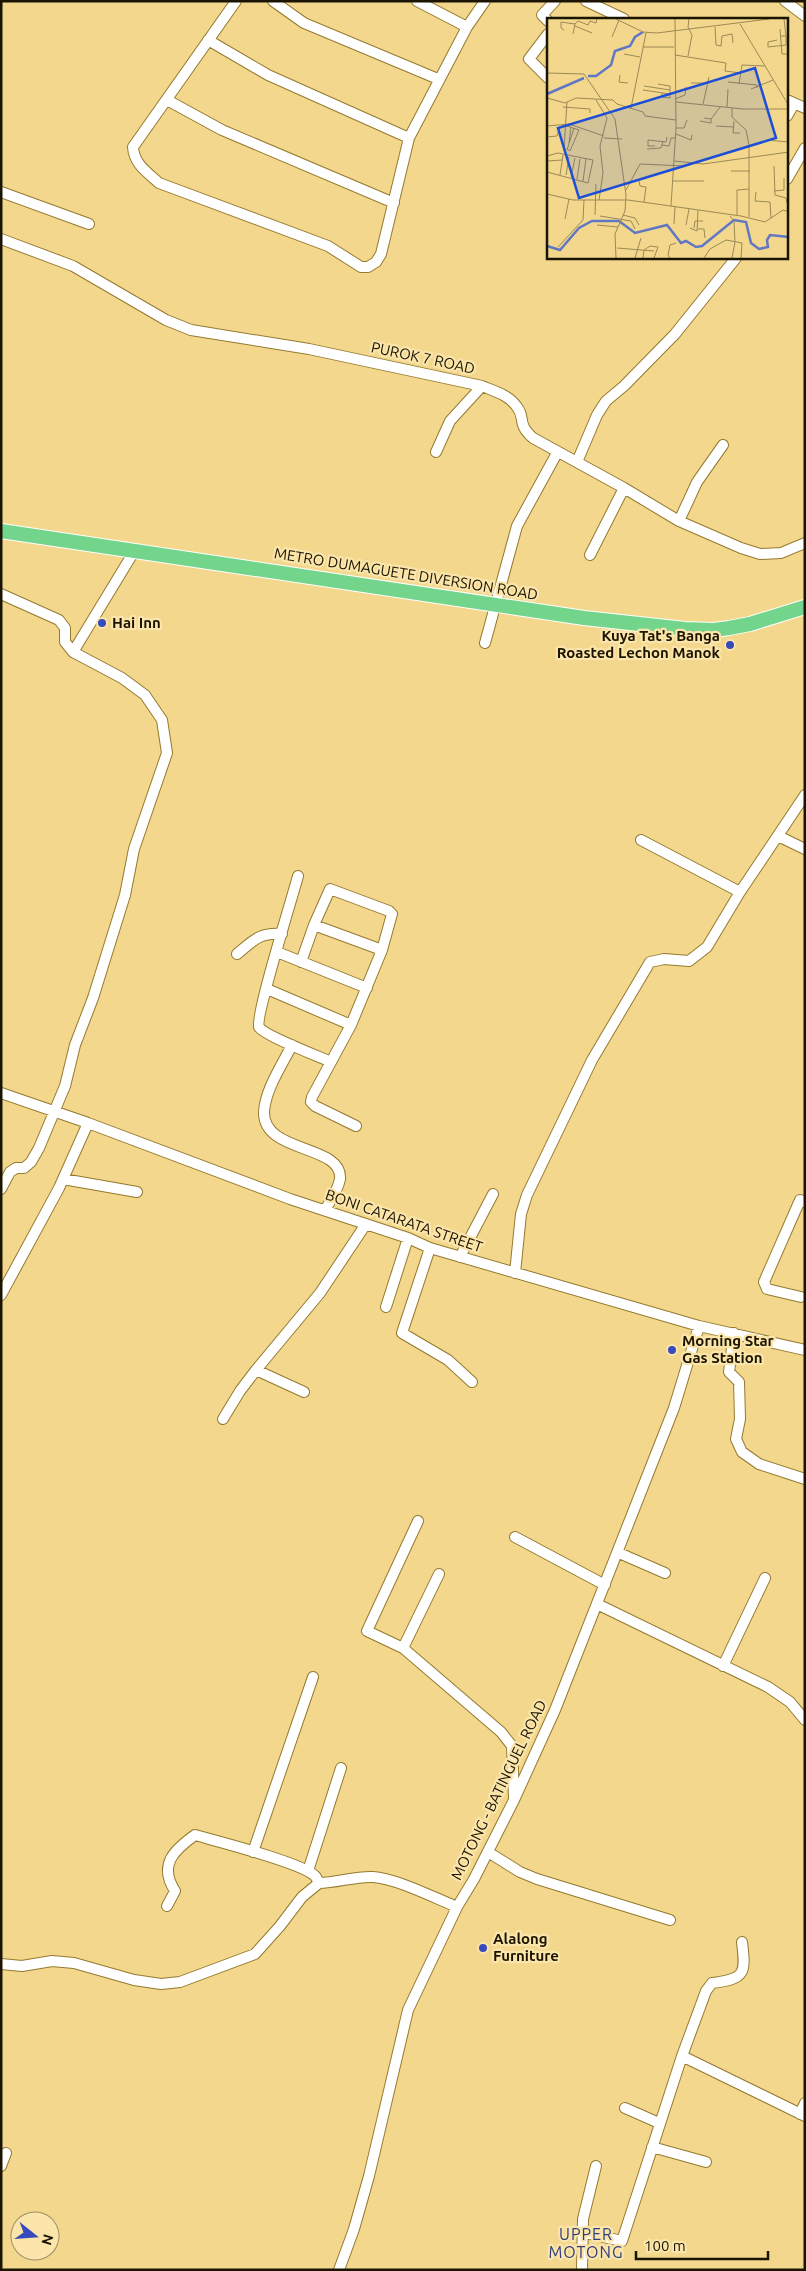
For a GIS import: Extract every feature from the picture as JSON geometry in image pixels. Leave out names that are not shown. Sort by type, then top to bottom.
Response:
[{"type":"highway","name":"METRO DUMAGUETE DIVERSION ROAD","points":[[1,531],[632,624],[714,630],[750,624],[805,607]]},
{"type":"street","points":[[236,1],[133,147],[134,156],[141,167],[159,183],[328,246],[361,268],[368,267],[376,262],[380,254],[409,138],[438,79],[467,27],[485,1]]},
{"type":"street","points":[[273,1],[304,23],[438,79]]},
{"type":"street","points":[[417,1],[467,27]]},
{"type":"street","points":[[547,20],[542,15],[555,1]]},
{"type":"street","points":[[586,1],[622,18]]},
{"type":"street","points":[[785,1],[805,16]]},
{"type":"street","points":[[547,35],[530,59],[547,77]]},
{"type":"street","points":[[208,40],[268,75],[409,138]]},
{"type":"street","points":[[167,100],[222,130],[394,203]]},
{"type":"street","points":[[791,102],[805,108]]},
{"type":"street","points":[[788,177],[805,148]]},
{"type":"street","points":[[1,192],[90,224]]},
{"type":"street","name":"PUROK 7 ROAD","points":[[1,239],[73,266],[166,320],[191,330],[309,349],[482,386],[508,397],[518,408],[523,429],[557,453],[624,488],[679,521],[760,554],[781,553],[805,543]]},
{"type":"street","points":[[577,462],[597,415],[606,401],[624,386],[675,334],[735,259]]},
{"type":"street","points":[[436,452],[450,421],[482,386]]},
{"type":"street","points":[[679,521],[697,482],[723,445]]},
{"type":"street","points":[[485,643],[517,526],[557,453]]},
{"type":"street","points":[[590,555],[624,488]]},
{"type":"street","points":[[73,652],[135,550]]},
{"type":"street","points":[[1,594],[59,620],[65,628],[65,642],[73,652],[122,678],[145,695],[162,720],[167,753],[134,849],[125,895],[93,998],[75,1045],[64,1086],[39,1148],[24,1168],[16,1168],[10,1172],[1,1189]]},
{"type":"street","points":[[515,1273],[521,1214],[527,1195],[592,1060],[650,962],[664,959],[689,961],[707,947],[740,892],[805,796]]},
{"type":"street","points":[[778,836],[805,849]]},
{"type":"street","points":[[641,840],[740,892]]},
{"type":"street","points":[[298,876],[267,989],[259,1021],[260,1027],[263,1031],[331,1062]]},
{"type":"street","points":[[301,962],[328,892],[334,889],[389,911],[392,914],[382,950],[352,1025],[311,1102],[315,1106],[356,1126]]},
{"type":"street","points":[[314,925],[382,950]]},
{"type":"street","points":[[237,954],[260,936],[269,933],[282,934]]},
{"type":"street","points":[[277,952],[367,988]]},
{"type":"street","points":[[267,989],[352,1025]]},
{"type":"street","points":[[292,1045],[266,1099],[264,1115],[270,1130],[283,1141],[322,1155],[335,1164],[340,1176],[338,1189],[325,1210]]},
{"type":"street","name":"BONI CATARATA STREET","points":[[1,1093],[88,1123],[227,1176],[408,1238],[430,1248],[699,1326],[805,1350]]},
{"type":"street","points":[[1,1295],[63,1179],[88,1123]]},
{"type":"street","points":[[63,1179],[137,1192]]},
{"type":"street","points":[[460,1257],[493,1194]]},
{"type":"street","points":[[804,1296],[767,1289],[764,1286],[764,1282],[800,1200],[805,1202]]},
{"type":"street","points":[[223,1419],[240,1391],[256,1370],[320,1293],[366,1224]]},
{"type":"street","points":[[386,1307],[408,1238]]},
{"type":"street","points":[[430,1248],[402,1334],[448,1360],[472,1382]]},
{"type":"street","name":"MOTONG - BATINGUEL ROAD","points":[[339,2270],[354,2229],[408,2010],[457,1907],[488,1852],[514,1800],[555,1710],[619,1552],[674,1408],[699,1326]]},
{"type":"street","points":[[734,1333],[729,1372],[738,1382],[740,1419],[736,1440],[742,1452],[759,1464],[805,1479]]},
{"type":"street","points":[[256,1370],[304,1392]]},
{"type":"street","points":[[418,1521],[367,1631],[403,1648],[501,1732],[512,1746],[514,1800]]},
{"type":"street","points":[[515,1537],[605,1585]]},
{"type":"street","points":[[619,1552],[665,1573]]},
{"type":"street","points":[[403,1648],[439,1574]]},
{"type":"street","points":[[723,1666],[765,1578]]},
{"type":"street","points":[[597,1604],[755,1680],[790,1702],[805,1720]]},
{"type":"street","points":[[253,1852],[312,1677]]},
{"type":"street","points":[[308,1871],[341,1768]]},
{"type":"street","points":[[167,1906],[175,1891],[167,1879],[167,1867],[179,1846],[195,1834],[308,1871],[315,1876],[319,1883]]},
{"type":"street","points":[[488,1852],[520,1872],[537,1879],[670,1920]]},
{"type":"street","points":[[1,1964],[22,1966],[52,1961],[74,1963],[134,1980],[161,1984],[180,1982],[255,1954],[302,1897],[319,1883],[334,1883],[362,1877],[375,1877],[457,1907]]},
{"type":"street","points":[[582,2232],[622,2241],[682,2056],[708,1986],[712,1983],[735,1980],[741,1973],[744,1967],[742,1942]]},
{"type":"street","points":[[682,2056],[803,2115],[805,2103]]},
{"type":"street","points":[[625,2108],[660,2123]]},
{"type":"street","points":[[652,2147],[706,2162]]},
{"type":"street","points":[[1,2166],[6,2153]]},
{"type":"street","points":[[582,2270],[582,2232],[586,2205],[596,2166]]},
{"type":"place","name":"Hai Inn","points":[[102,623]]},
{"type":"place","name":"Kuya Tat's Banga Roasted Lechon Manok","points":[[730,645]]},
{"type":"place","name":"Morning Star Gas Station","points":[[672,1350]]},
{"type":"place","name":"Alalong Furniture","points":[[483,1948]]},
{"type":"district","name":"UPPER MOTONG","points":[[586,2243]]}]
